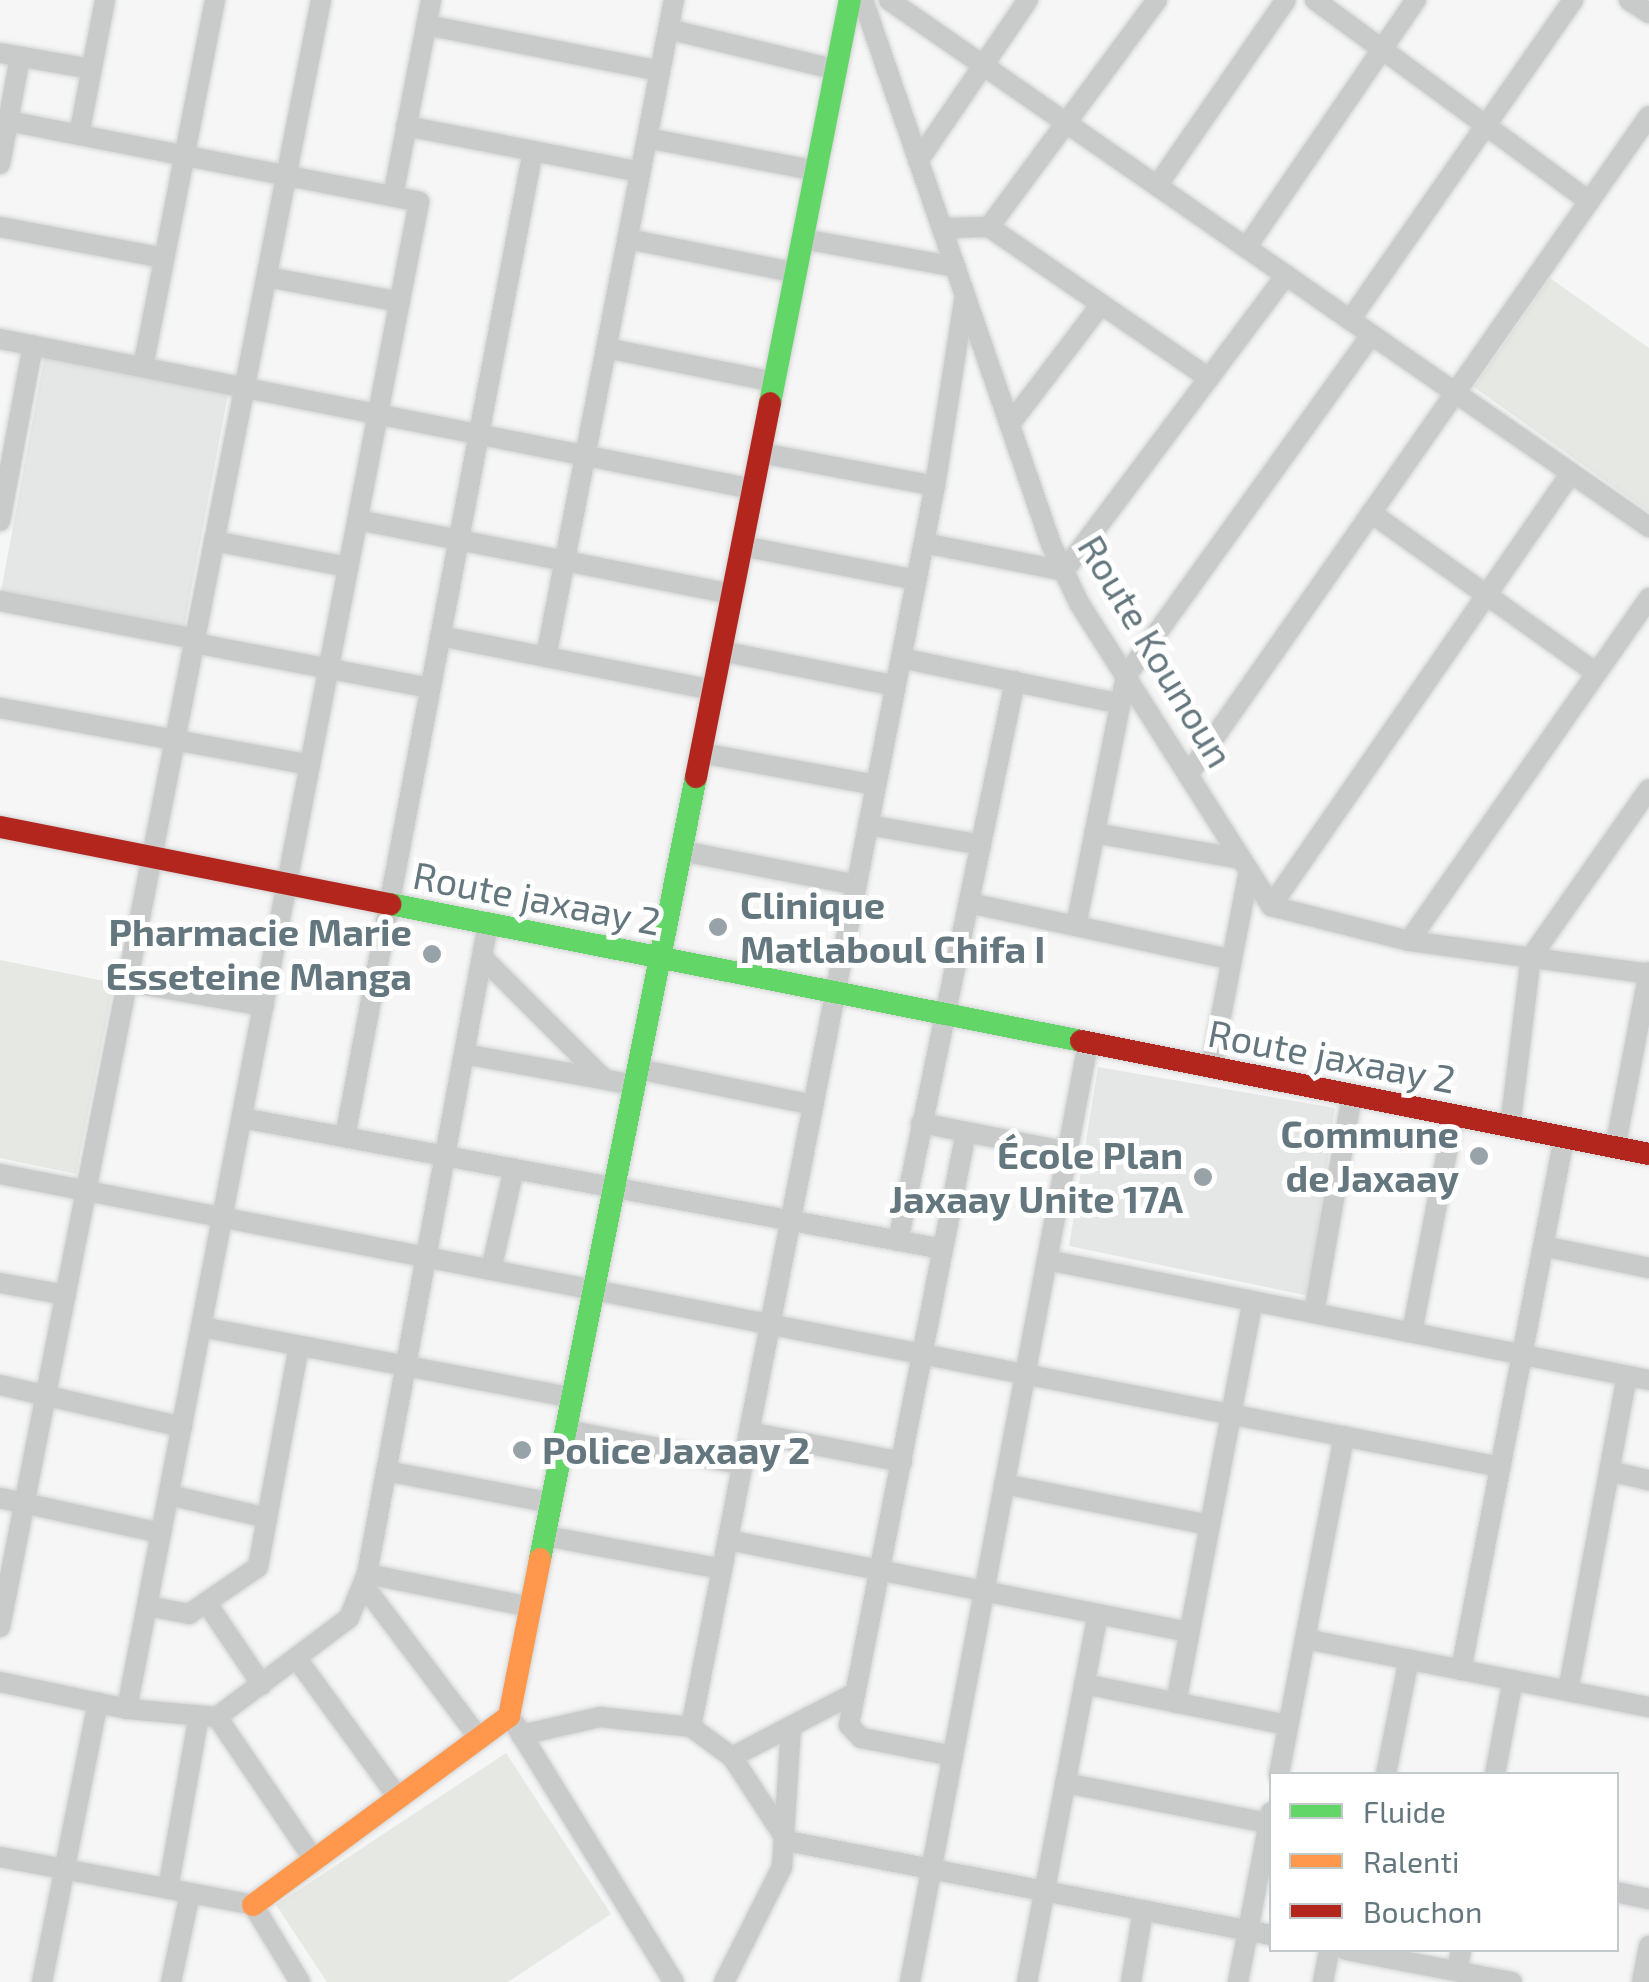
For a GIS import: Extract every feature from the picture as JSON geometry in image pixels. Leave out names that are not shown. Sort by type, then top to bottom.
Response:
[{"type":"street","points":[[79,135],[105,0]]},
{"type":"street","points":[[143,368],[215,0]]},
{"type":"street","points":[[0,1627],[322,0]]},
{"type":"street","points":[[393,196],[430,0]]},
{"type":"street","points":[[546,657],[674,0]]},
{"type":"street","points":[[674,1982],[516,1726],[531,1607],[850,0]]},
{"type":"street","name":"Route Kounoun","points":[[863,0],[1064,571],[1271,906]]},
{"type":"street","points":[[890,0],[1649,527]]},
{"type":"street","points":[[918,161],[1028,0]]},
{"type":"street","points":[[989,227],[1156,0]]},
{"type":"street","points":[[1157,186],[1286,0]]},
{"type":"street","points":[[1316,0],[1589,201]]},
{"type":"street","points":[[1246,248],[1416,0]]},
{"type":"street","points":[[1350,320],[1573,0]]},
{"type":"street","points":[[1629,0],[1649,13]]},
{"type":"street","points":[[426,25],[660,71]]},
{"type":"street","points":[[668,30],[837,70]]},
{"type":"street","points":[[0,164],[8,121],[10,55],[91,69]]},
{"type":"street","points":[[1188,775],[1649,116]]},
{"type":"street","points":[[8,121],[419,202],[128,1708]]},
{"type":"street","points":[[406,126],[640,172]]},
{"type":"street","points":[[647,138],[816,171]]},
{"type":"street","points":[[345,1138],[533,151]]},
{"type":"street","points":[[942,228],[989,227],[1209,378]]},
{"type":"street","points":[[0,228],[164,258]]},
{"type":"street","points":[[628,239],[796,272]]},
{"type":"street","points":[[803,239],[955,267]]},
{"type":"street","points":[[924,543],[1064,571],[1286,275]]},
{"type":"street","points":[[267,277],[400,302]]},
{"type":"street","points":[[691,1728],[935,486],[965,295]]},
{"type":"street","points":[[1010,424],[1100,306]]},
{"type":"street","points":[[1076,926],[1126,676],[1371,335]]},
{"type":"street","points":[[0,339],[754,489]]},
{"type":"street","points":[[0,522],[7,442],[33,346]]},
{"type":"street","points":[[606,348],[775,382]]},
{"type":"street","points":[[760,453],[935,486]]},
{"type":"street","points":[[1571,473],[1271,906],[1409,941],[1649,973],[1616,1148]]},
{"type":"street","points":[[1371,513],[1596,674]]},
{"type":"street","points":[[358,520],[732,594]]},
{"type":"street","points":[[214,541],[348,567]]},
{"type":"street","points":[[742,546],[916,580]]},
{"type":"street","points":[[1409,941],[1649,598]]},
{"type":"street","points":[[0,601],[429,688]]},
{"type":"street","points":[[440,636],[714,690]]},
{"type":"street","points":[[721,651],[896,686]]},
{"type":"street","points":[[901,658],[1118,703]]},
{"type":"street","points":[[898,1241],[1015,681]]},
{"type":"street","points":[[0,708],[310,765]]},
{"type":"street","points":[[701,753],[876,785]]},
{"type":"street","points":[[1510,1127],[1531,956],[1649,788]]},
{"type":"street","points":[[868,825],[981,845]]},
{"type":"street","name":"Route jaxaay 2","points":[[0,828],[1649,1154]]},
{"type":"street","points":[[1094,832],[1245,865],[1211,1068]]},
{"type":"street","points":[[682,850],[856,886]]},
{"type":"street","points":[[969,903],[1232,960]]},
{"type":"street","points":[[0,1682],[98,1703],[208,1719],[337,1632],[365,1580],[488,924]]},
{"type":"street","points":[[482,958],[604,1079]]},
{"type":"street","points":[[128,982],[264,1006]]},
{"type":"street","points":[[910,1982],[1088,1044]]},
{"type":"street","points":[[464,1054],[604,1079],[637,1077],[814,1104]]},
{"type":"street","points":[[1314,1312],[1352,1095]]},
{"type":"street","points":[[1412,1332],[1454,1116]]},
{"type":"street","points":[[242,1118],[943,1249]]},
{"type":"street","points":[[921,1123],[1067,1152]]},
{"type":"street","points":[[953,1756],[852,1734],[855,1693],[966,1132]]},
{"type":"street","points":[[1461,1670],[1564,1138]]},
{"type":"street","points":[[491,1270],[514,1169]]},
{"type":"street","points":[[0,1174],[1500,1467]]},
{"type":"street","points":[[1543,1246],[1649,1268]]},
{"type":"street","points":[[1046,1260],[1649,1380]]},
{"type":"street","points":[[0,1283],[66,1295]]},
{"type":"street","points":[[1176,1702],[1253,1301]]},
{"type":"street","points":[[202,1327],[573,1398]]},
{"type":"street","points":[[148,1606],[189,1614],[258,1567],[299,1346]]},
{"type":"street","points":[[1568,1691],[1613,1472],[1627,1376]]},
{"type":"street","points":[[0,1385],[182,1427]]},
{"type":"street","points":[[566,1430],[743,1464]]},
{"type":"street","points":[[749,1432],[902,1462]]},
{"type":"street","points":[[1278,1772],[1344,1436]]},
{"type":"street","points":[[386,1470],[552,1503]]},
{"type":"street","points":[[1613,1472],[1649,1480]]},
{"type":"street","points":[[1004,1484],[1210,1525]]},
{"type":"street","points":[[169,1495],[268,1518]]},
{"type":"street","points":[[0,1498],[162,1534]]},
{"type":"street","points":[[546,1536],[722,1570]]},
{"type":"street","points":[[728,1540],[1189,1632]]},
{"type":"street","points":[[365,1580],[531,1607]]},
{"type":"street","points":[[365,1580],[480,1738]]},
{"type":"street","points":[[206,1602],[262,1684]]},
{"type":"street","points":[[1027,1982],[1098,1614]]},
{"type":"street","points":[[1305,1639],[1649,1707]]},
{"type":"street","points":[[297,1659],[397,1796]]},
{"type":"street","points":[[1386,1772],[1408,1660]]},
{"type":"street","points":[[1494,1772],[1513,1680]]},
{"type":"street","points":[[1084,1684],[1288,1725]]},
{"type":"street","points":[[732,1757],[855,1693]]},
{"type":"street","points":[[42,1982],[98,1703]]},
{"type":"street","points":[[252,1905],[480,1738],[516,1726],[600,1718],[691,1728],[732,1757],[787,1841],[1269,1934]]},
{"type":"street","points":[[208,1719],[312,1858]]},
{"type":"street","points":[[168,1889],[208,1719]]},
{"type":"street","points":[[724,1982],[782,1867],[787,1841],[791,1726]]},
{"type":"street","points":[[1065,1783],[1269,1820]]},
{"type":"street","points":[[1238,1982],[1269,1830]]},
{"type":"street","points":[[0,1857],[252,1905],[300,1982]]},
{"type":"street","points":[[1619,1893],[1649,1899]]},
{"type":"street","points":[[171,1982],[190,1894]]},
{"type":"street","points":[[1131,1982],[1143,1910]]},
{"type":"street","points":[[1642,1982],[1649,1946]]},
{"type":"street","points":[[1323,1982],[1329,1952]]},
{"type":"street","points":[[1354,1952],[1443,1973],[1512,1982]]},
{"type":"street","points":[[1443,1973],[1459,1952]]},
{"type":"shaded area","points":[[1550,278],[1649,348],[1649,512],[1474,387]]},
{"type":"shaded area","points":[[45,353],[229,389],[183,633],[0,597]]},
{"type":"shaded area","points":[[0,960],[114,983],[76,1174],[0,1158]]},
{"type":"shaded area","name":"École Plan Jaxaay Unite 17A","points":[[1098,1067],[1335,1108],[1309,1296],[1069,1246]]},
{"type":"shaded area","points":[[506,1753],[611,1914],[508,1982],[327,1982],[276,1905]]},
{"type":"traffic: fast","points":[[770,403],[850,0]]},
{"type":"traffic: fast","points":[[540,1559],[696,777]]},
{"type":"traffic: fast","points":[[390,904],[1081,1041]]},
{"type":"traffic: slow","points":[[253,1905],[509,1716],[540,1559]]},
{"type":"traffic: jam","points":[[696,777],[770,403]]},
{"type":"traffic: jam","points":[[0,827],[390,904]]},
{"type":"traffic: jam","points":[[1081,1041],[1649,1154]]},
{"type":"place","name":"Clinique Matlaboul Chifa I","points":[[718,927]]},
{"type":"place","name":"Pharmacie Marie Esseteine Manga","points":[[432,954]]},
{"type":"place","name":"Commune de Jaxaay","points":[[1479,1156]]},
{"type":"place","name":"École Plan Jaxaay Unite 17A","points":[[1203,1177]]},
{"type":"place","name":"Police Jaxaay 2","points":[[522,1450]]}]
